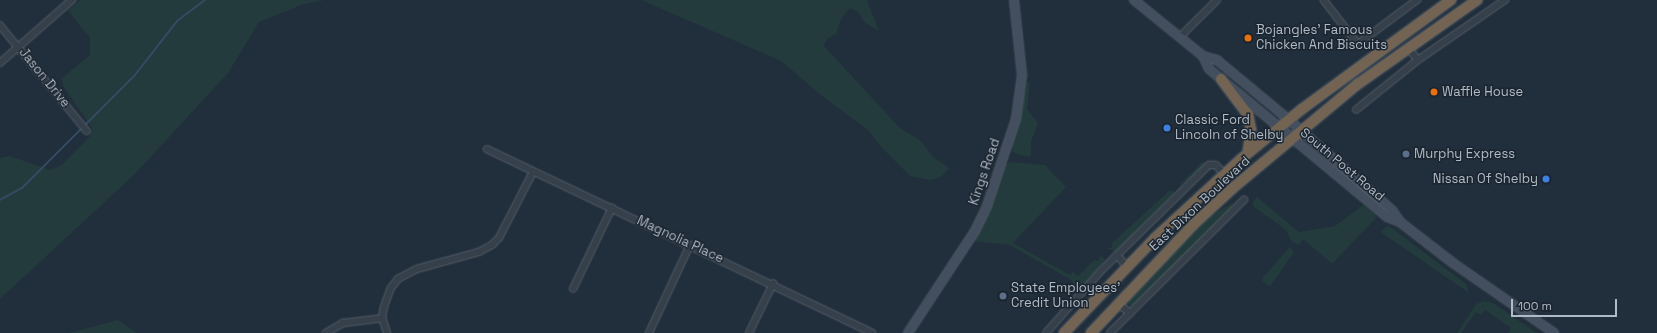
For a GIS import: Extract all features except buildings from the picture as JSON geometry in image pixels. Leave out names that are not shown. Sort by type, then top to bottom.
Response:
[{"type":"highway","name":"East Dixon Boulevard","points":[[1064,333],[1127,266],[1248,152],[1288,119],[1451,0]]},
{"type":"highway","name":"East Dixon Boulevard","points":[[1091,333],[1118,302],[1195,223],[1292,138],[1408,47],[1477,0]]},
{"type":"highway","points":[[1221,79],[1248,115],[1251,130],[1248,152]]},
{"type":"main road","name":"Kings Road","points":[[908,333],[975,231],[987,206],[1016,119],[1022,75],[1014,0]]},
{"type":"main road","name":"South Post Road","points":[[1134,0],[1203,56],[1217,60],[1302,130],[1392,210],[1400,222]]},
{"type":"main road","name":"South Post Road","points":[[1203,56],[1209,69],[1387,217],[1400,222],[1453,263],[1554,333]]},
{"type":"street","points":[[0,62],[72,0]]},
{"type":"street","points":[[1180,37],[1217,0]]},
{"type":"street","points":[[1324,0],[1358,44],[1417,0]]},
{"type":"street","points":[[1356,110],[1418,60],[1505,0]]},
{"type":"street","name":"Jason Drive","points":[[0,26],[87,131]]},
{"type":"street","points":[[1408,47],[1418,60]]},
{"type":"street","name":"Magnolia Place","points":[[487,149],[533,172],[774,284],[872,333]]},
{"type":"street","name":"East Dixon Boulevard","points":[[1046,333],[1117,255],[1209,165],[1216,165],[1224,173]]},
{"type":"street","points":[[387,333],[382,318],[391,288],[406,274],[479,252],[492,245],[499,238],[533,172]]},
{"type":"street","name":"East Dixon Boulevard","points":[[1110,333],[1244,200]]},
{"type":"street","points":[[573,289],[612,208]]},
{"type":"street","points":[[649,333],[690,245]]},
{"type":"street","points":[[1117,255],[1127,266]]},
{"type":"street","points":[[748,333],[774,284]]},
{"type":"street","points":[[1118,302],[1130,313]]},
{"type":"street","points":[[326,333],[343,323],[382,318]]},
{"type":"green space","points":[[80,0],[325,0],[304,4],[259,22],[228,73],[135,174],[0,299],[0,158],[10,156],[50,170],[62,165],[90,136],[92,128],[63,86],[62,78],[90,55],[90,38],[68,11]]},
{"type":"green space","points":[[641,0],[867,0],[879,31],[864,22],[858,12],[850,8],[841,19],[836,34],[827,39],[824,46],[900,128],[920,140],[933,157],[949,168],[941,177],[931,180],[910,176],[882,148],[868,130],[822,96],[781,61]]},
{"type":"green space","points":[[1027,82],[1030,83],[1027,109],[1038,123],[1031,142],[1031,157],[1013,152],[1011,147]]},
{"type":"green space","points":[[1203,161],[1205,165],[1180,186],[1180,184]]},
{"type":"green space","points":[[1010,162],[1045,165],[1066,187],[1013,243],[1070,275],[1073,272],[1078,276],[1094,260],[1099,261],[1100,255],[1105,259],[1078,291],[1071,280],[1010,245],[973,241],[1004,166]]},
{"type":"green space","points":[[1169,191],[1174,191],[1174,193],[1115,252],[1107,248],[1112,248],[1112,243]]},
{"type":"green space","points":[[1257,197],[1299,232],[1335,226],[1363,205],[1375,214],[1376,218],[1332,264],[1303,239],[1299,245],[1292,242],[1286,230],[1254,207],[1252,203]]},
{"type":"green space","points":[[1233,202],[1230,210],[1135,305],[1129,305],[1128,300],[1154,270],[1206,219]]},
{"type":"green space","points":[[1387,226],[1392,228],[1466,284],[1469,293],[1382,233],[1382,230]]},
{"type":"green space","points":[[1290,247],[1294,252],[1270,287],[1262,281],[1263,277]]},
{"type":"green space","points":[[1484,301],[1493,303],[1537,333],[1508,333],[1511,328],[1485,310],[1481,315],[1476,312],[1461,333],[1457,333],[1476,304]]},
{"type":"green space","points":[[118,320],[137,333],[69,333]]},
{"type":"waterway","points":[[0,200],[22,188],[135,75],[177,21],[205,0]]},
{"type":"place","name":"Bojangles' Famous Chicken And Biscuits","points":[[1248,38]]},
{"type":"place","name":"Waffle House","points":[[1434,92]]},
{"type":"place","name":"Classic Ford Lincoln of Shelby","points":[[1167,128]]},
{"type":"place","name":"Murphy Express","points":[[1406,154]]},
{"type":"place","name":"Nissan Of Shelby","points":[[1546,179]]},
{"type":"place","name":"State Employees’ Credit Union","points":[[1003,296]]}]
